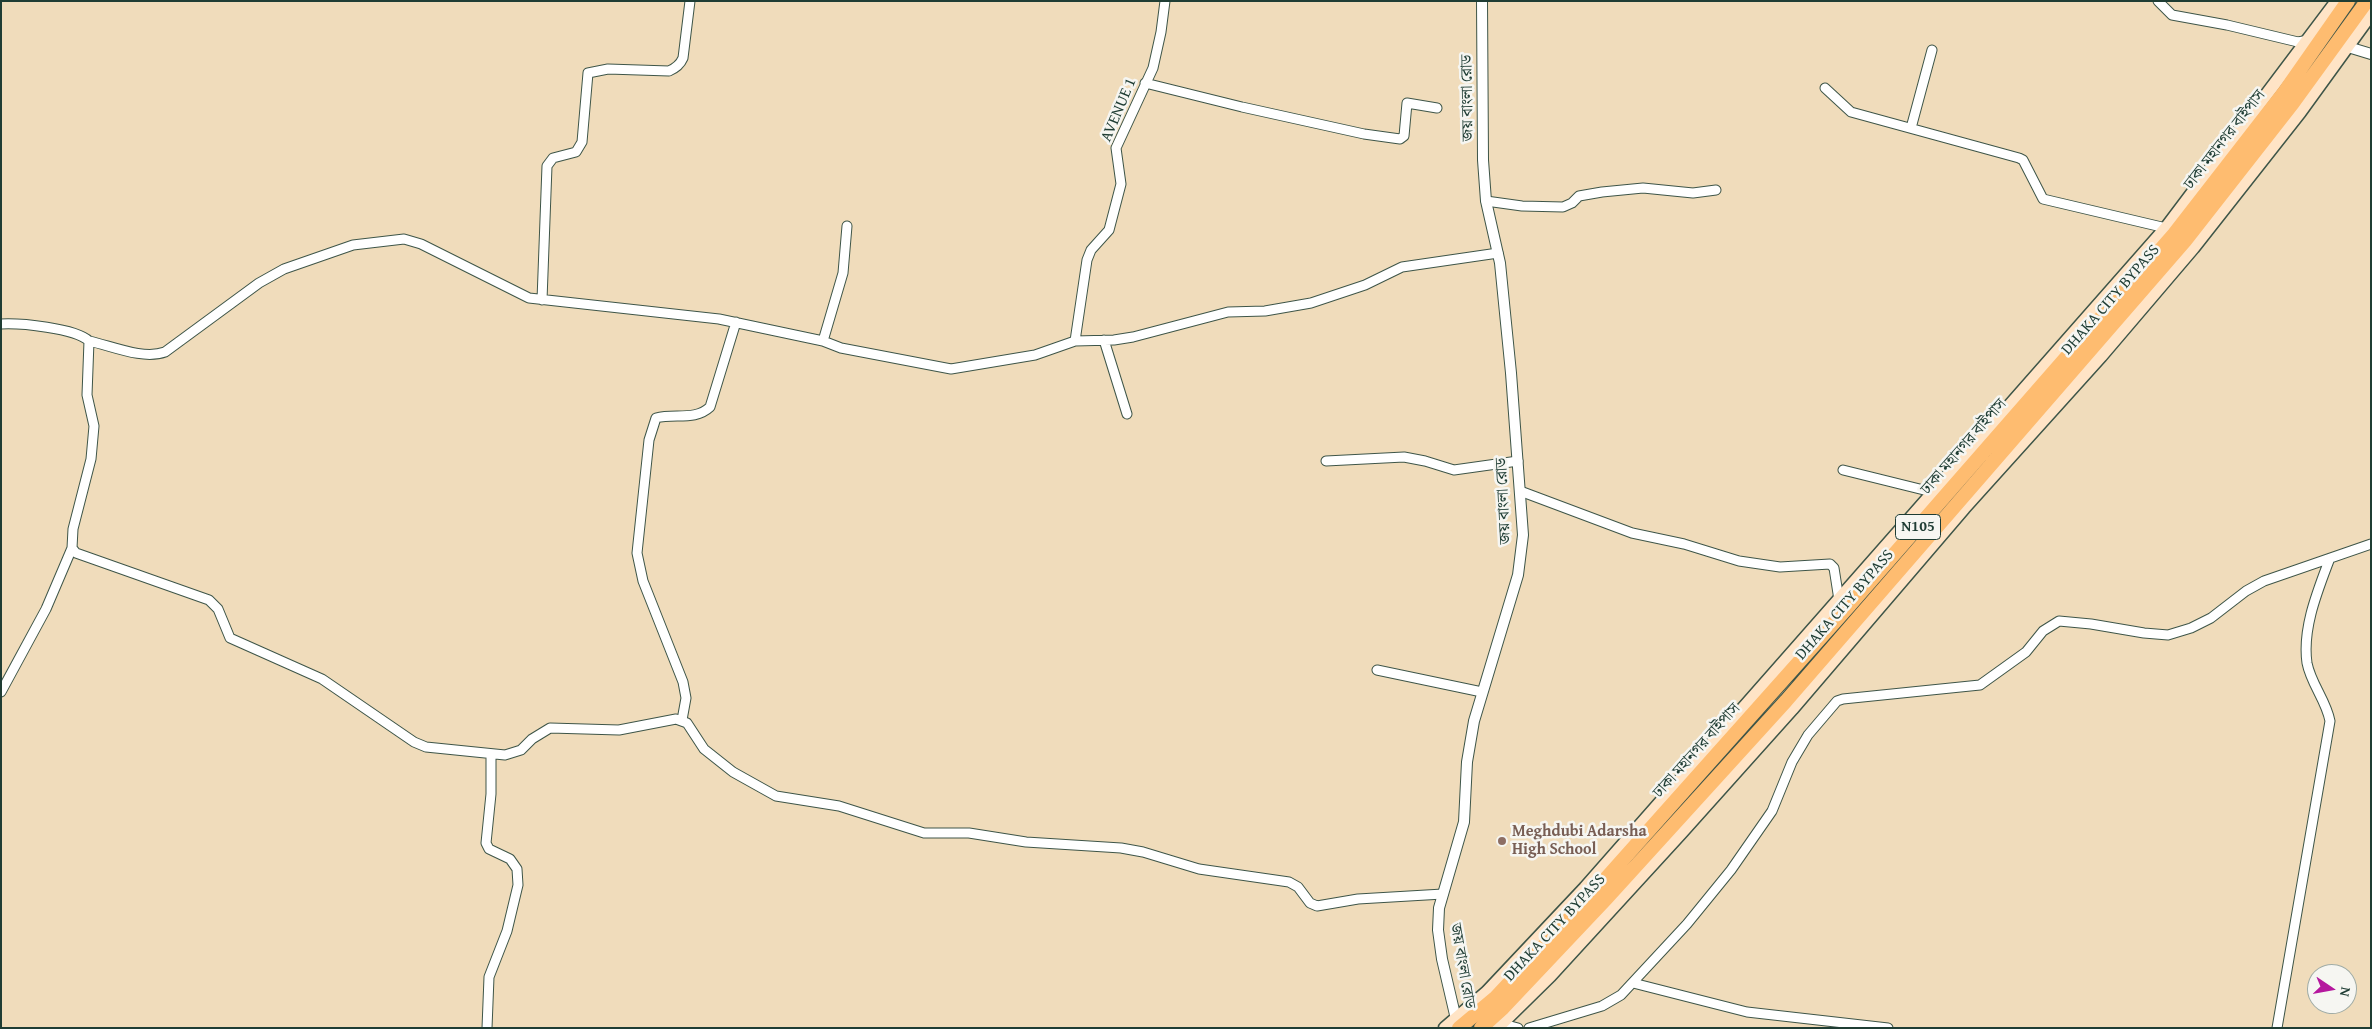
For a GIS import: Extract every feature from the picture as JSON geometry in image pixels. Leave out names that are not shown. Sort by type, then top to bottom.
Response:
[{"type":"highway","name":"ঢাকা মহানগর বাইপাস","points":[[1458,1024],[1496,997],[1606,878],[1797,665],[2174,234],[2285,91],[2348,1]]},
{"type":"highway","name":"DHAKA CITY BYPASS","points":[[1481,1028],[1504,1008],[1580,928],[1786,701],[2166,264],[2293,102],[2367,1]]},
{"type":"main road","points":[[1445,1028],[1458,1024],[1585,888],[2166,228],[2337,1]]},
{"type":"main road","points":[[1500,1026],[1611,910],[1792,709],[1964,508],[2101,356],[2193,248],[2300,112],[2371,14]]},
{"type":"street","points":[[542,300],[547,166],[554,158],[576,152],[582,142],[588,73],[608,69],[669,71],[680,64],[683,58],[690,1]]},
{"type":"street","name":"AVENUE 1","points":[[1075,342],[1088,260],[1091,250],[1109,230],[1120,191],[1121,184],[1116,148],[1155,60],[1165,1]]},
{"type":"street","name":"জয় বাংলা রোড","points":[[1458,1024],[1438,930],[1439,908],[1464,822],[1469,746],[1482,692],[1521,564],[1523,521],[1498,253],[1486,200],[1483,160],[1482,1]]},
{"type":"street","points":[[2158,1],[2172,15],[2227,25],[2298,42],[2309,40]]},
{"type":"street","points":[[2348,47],[2371,54]]},
{"type":"street","points":[[1911,128],[1932,50]]},
{"type":"street","points":[[1145,83],[1364,134],[1400,139],[1404,136],[1407,104],[1437,108]]},
{"type":"street","points":[[1825,88],[1835,100],[1851,112],[2023,160],[2043,199],[2166,228]]},
{"type":"street","points":[[1486,200],[1522,206],[1563,207],[1572,203],[1579,196],[1602,192],[1644,188],[1693,193],[1716,190]]},
{"type":"street","points":[[823,341],[842,278],[847,226]]},
{"type":"street","points":[[1,324],[28,324],[62,331],[89,341],[145,355],[156,355],[165,352],[259,283],[284,269],[353,245],[404,239],[421,244],[529,298],[617,306],[736,322],[823,341],[841,348],[950,368],[1035,355],[1075,342],[1133,337],[1228,312],[1265,311],[1311,303],[1365,284],[1402,267],[1498,253]]},
{"type":"street","points":[[682,720],[686,698],[683,682],[643,581],[637,553],[649,440],[656,418],[665,416],[695,416],[703,414],[710,407],[736,322]]},
{"type":"street","points":[[1104,340],[1127,414]]},
{"type":"street","points":[[1,692],[46,609],[72,548],[73,529],[91,459],[94,426],[87,395],[89,341]]},
{"type":"street","points":[[1326,461],[1404,457],[1425,460],[1451,470],[1518,461]]},
{"type":"street","points":[[1843,470],[1932,492]]},
{"type":"street","points":[[1520,490],[1632,533],[1684,544],[1740,561],[1780,567],[1830,564],[1834,568],[1839,600]]},
{"type":"street","points":[[1529,1028],[1602,1006],[1621,995],[1633,983],[1710,898],[1731,870],[1772,811],[1792,762],[1805,740],[1837,701],[1980,685],[2026,652],[2043,631],[2059,621],[2168,635],[2191,628],[2211,618],[2246,591],[2264,581],[2371,544]]},
{"type":"street","points":[[72,548],[93,560],[209,600],[218,609],[230,638],[322,679],[414,742],[426,747],[505,755],[521,750],[532,739],[550,728],[619,730],[672,719],[682,720],[691,729],[704,749],[752,784],[776,796],[839,806],[908,829],[938,834],[969,833],[1026,842],[1133,850],[1199,869],[1289,882],[1298,887],[1310,903],[1317,906],[1358,899],[1443,894]]},
{"type":"street","points":[[2277,1028],[2330,721],[2328,707],[2316,687],[2307,664],[2307,639],[2315,600],[2330,558]]},
{"type":"street","points":[[1377,670],[1482,692]]},
{"type":"street","points":[[487,1028],[489,978],[507,931],[518,886],[517,869],[510,859],[489,849],[486,843],[491,794],[491,754]]},
{"type":"street","points":[[1633,983],[1747,1012],[1888,1028]]},
{"type":"street","points":[[1500,1026],[1518,1028]]},
{"type":"place","name":"Meghdubi Adarsha High School","points":[[1502,841]]}]
